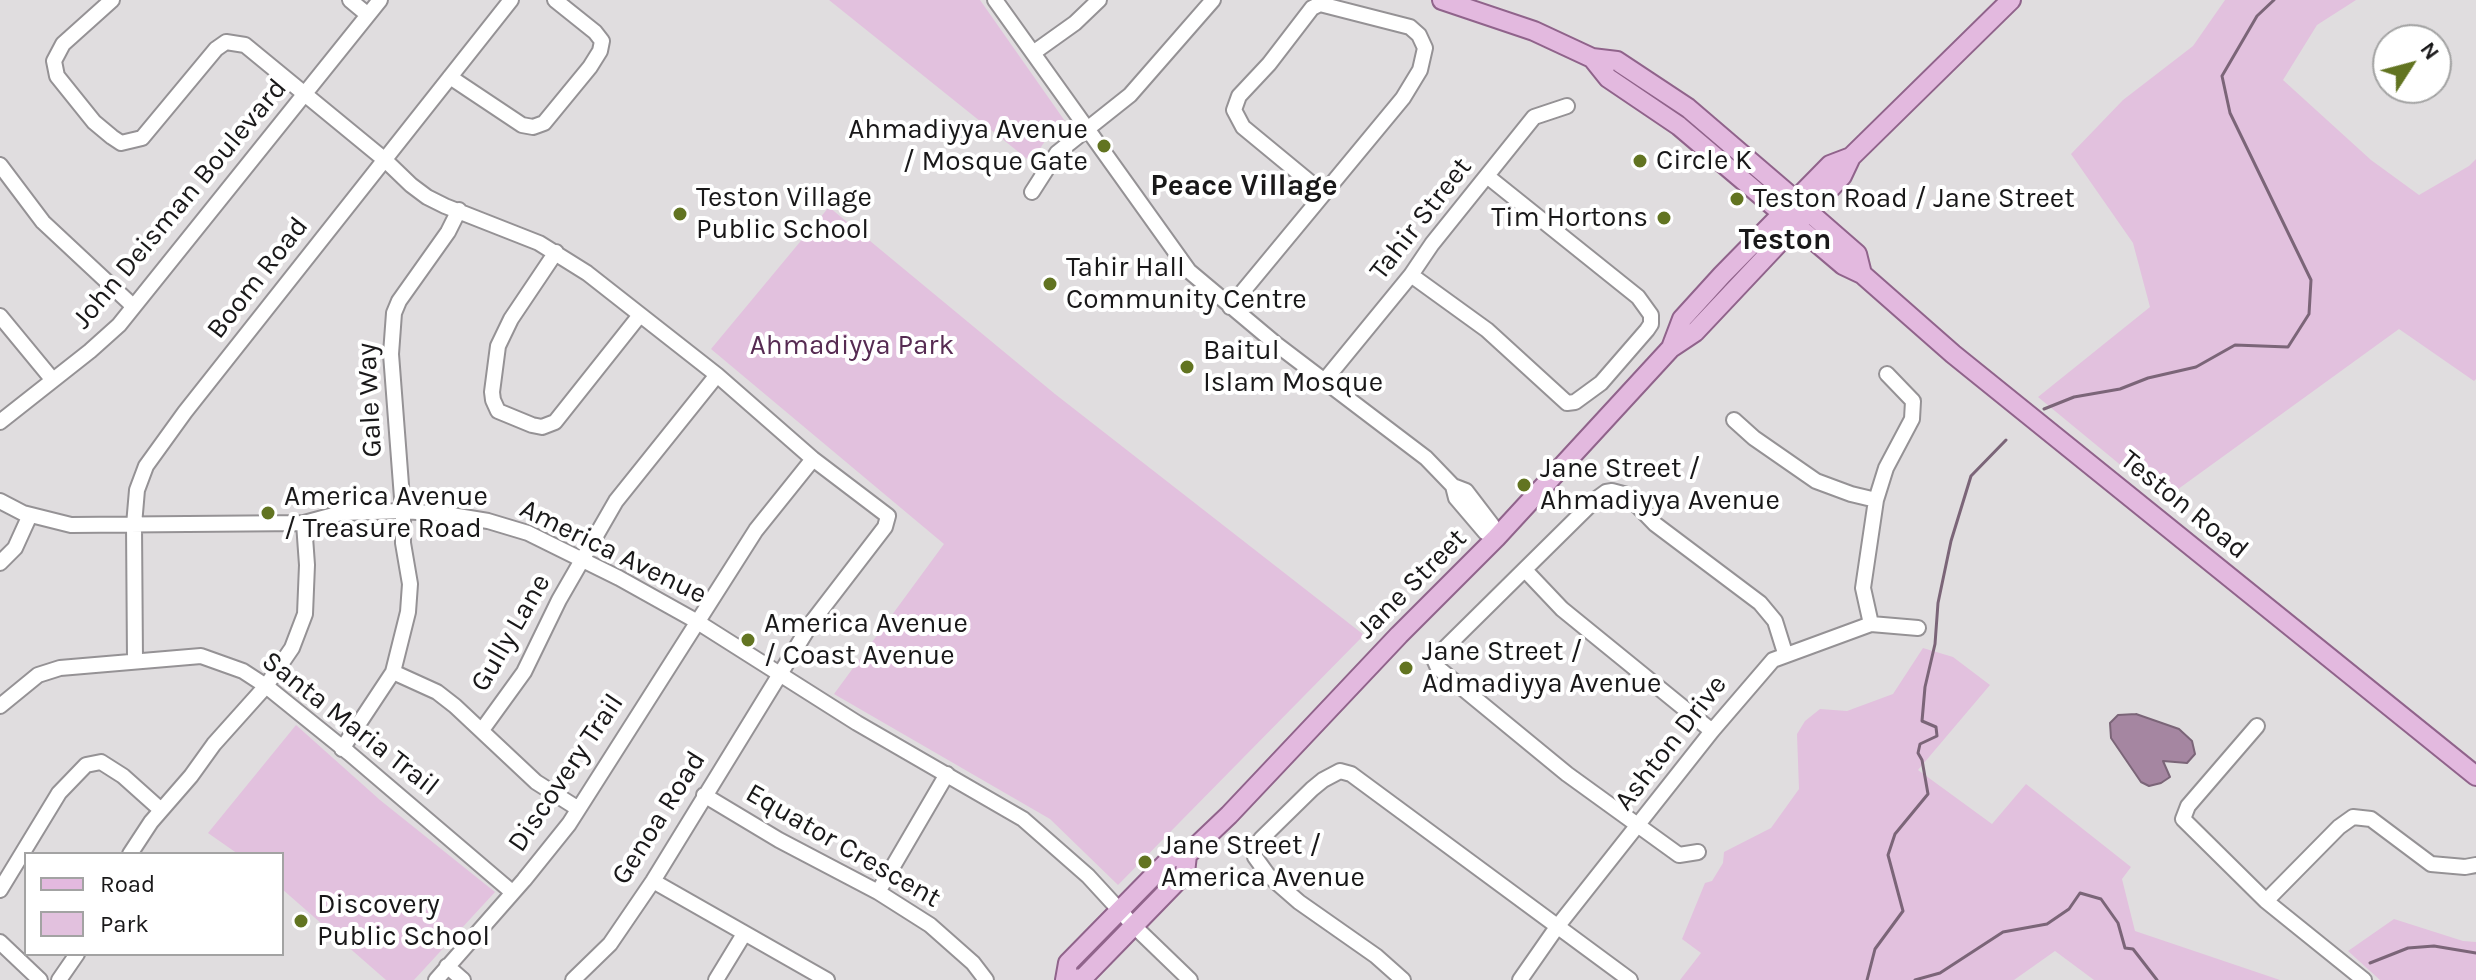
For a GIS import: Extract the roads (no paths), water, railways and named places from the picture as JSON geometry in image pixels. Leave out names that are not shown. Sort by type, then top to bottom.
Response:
[{"type":"main road","name":"Teston Road","points":[[1442,0],[1534,31],[1592,58],[1617,61],[1688,108],[1802,206],[1857,254],[1862,274]]},
{"type":"main road","name":"Jane Street","points":[[1187,855],[1185,873],[1134,926],[1083,978],[1065,980],[1068,963],[1171,858],[1187,855],[1229,815],[1399,635],[1496,538],[1671,348],[1682,319],[1722,275],[1842,176],[1851,157],[2011,0]]},
{"type":"main road","name":"Teston Road","points":[[1592,58],[1608,78],[1679,126],[1843,265],[1862,274],[1953,354],[2476,776]]},
{"type":"street","points":[[112,0],[63,44],[54,61],[57,76],[94,122],[121,143],[142,138],[209,56],[226,42],[245,45],[419,191],[445,206],[556,252],[717,375],[813,459]]},
{"type":"street","points":[[350,0],[368,15]]},
{"type":"street","name":"John Deisman Boulevard","points":[[0,422],[119,325],[380,0]]},
{"type":"street","name":"Boom Road","points":[[135,660],[134,525],[137,490],[146,466],[511,0]]},
{"type":"street","points":[[450,77],[522,125],[533,127],[544,123],[590,67],[602,41],[555,0]]},
{"type":"street","points":[[995,0],[1182,262],[1230,307],[1426,458],[1453,486],[1466,491],[1492,525],[1496,538]]},
{"type":"street","points":[[1033,53],[1075,23],[1099,0]]},
{"type":"street","points":[[1032,192],[1057,153],[1130,95],[1213,0]]},
{"type":"street","points":[[1230,307],[1403,98],[1420,70],[1425,48],[1419,35],[1410,27],[1320,4],[1312,8],[1269,64],[1239,96],[1234,110],[1243,127],[1323,193]]},
{"type":"street","name":"Tahir Street","points":[[1325,380],[1534,117],[1567,106]]},
{"type":"street","points":[[0,165],[43,222],[133,306]]},
{"type":"street","points":[[1411,275],[1487,330],[1567,403],[1575,402],[1601,383],[1647,330],[1651,315],[1638,297],[1487,176]]},
{"type":"street","name":"Gale Way","points":[[342,749],[393,672],[409,596],[391,354],[394,313],[399,301],[448,232],[459,210]]},
{"type":"street","points":[[556,252],[511,319],[498,346],[492,392],[498,411],[542,427],[555,422],[640,315]]},
{"type":"street","points":[[0,316],[52,379]]},
{"type":"street","points":[[1871,624],[1863,588],[1876,500],[1886,468],[1912,419],[1913,401],[1887,374]]},
{"type":"street","name":"Gully Lane","points":[[482,730],[524,672],[559,600],[616,501],[717,375]]},
{"type":"street","points":[[1734,420],[1754,438],[1816,481],[1876,500]]},
{"type":"street","name":"Genoa Road","points":[[573,980],[610,944],[653,881],[812,622],[885,527],[888,516],[813,459]]},
{"type":"street","name":"Discovery Trail","points":[[436,980],[569,824],[756,530],[813,459]]},
{"type":"street","points":[[1698,852],[1679,855],[1639,826],[1555,764],[1438,668],[1434,659],[1595,500],[1606,492],[1620,491],[1655,524],[1760,603],[1775,621],[1785,653]]},
{"type":"street","name":"America Avenue","points":[[0,501],[30,515],[71,525],[304,523],[341,513],[403,511],[488,521],[528,533],[696,621],[780,676],[987,796],[1041,834],[1088,876],[1190,980]]},
{"type":"street","points":[[0,563],[15,548],[30,515]]},
{"type":"street","points":[[131,852],[214,744],[266,686],[292,648],[305,614],[307,565],[304,523]]},
{"type":"street","points":[[1525,570],[1562,609],[1712,731]]},
{"type":"street","name":"Ashton Drive","points":[[1520,980],[1557,927],[1712,731],[1773,660],[1785,653],[1871,624],[1918,628]]},
{"type":"street","name":"Santa Maria Trail","points":[[0,706],[38,675],[60,668],[201,656],[243,671],[266,686],[512,892]]},
{"type":"street","points":[[393,672],[437,692],[536,782],[577,808]]},
{"type":"street","points":[[2257,726],[2188,806],[2183,819],[2266,901],[2364,980]]},
{"type":"street","points":[[0,890],[59,793],[86,765],[101,762],[123,776],[161,810]]},
{"type":"street","points":[[1403,980],[1376,956],[1299,902],[1268,875],[1255,857],[1254,851],[1261,839],[1312,789],[1340,771],[1351,774],[1630,980]]},
{"type":"street","points":[[878,892],[947,774]]},
{"type":"street","name":"Equator Crescent","points":[[704,795],[779,840],[878,892],[947,939],[986,980]]},
{"type":"street","points":[[2266,901],[2339,827],[2353,817],[2371,819],[2431,864],[2476,865]]},
{"type":"street","points":[[653,881],[827,980]]},
{"type":"street","points":[[716,980],[744,934]]},
{"type":"street","points":[[0,942],[40,980]]},
{"type":"street","points":[[59,980],[76,956]]},
{"type":"street","points":[[447,966],[463,980]]},
{"type":"waterway","points":[[2044,409],[2074,397],[2120,389],[2148,378],[2196,367],[2235,345],[2288,347],[2309,314],[2311,280],[2230,113],[2222,76],[2257,16],[2274,0]]},
{"type":"waterway","points":[[1867,980],[1875,949],[1903,911],[1888,855],[1895,834],[1928,794],[1918,753],[1920,744],[1937,736],[1936,727],[1922,721],[1925,687],[1935,644],[1938,603],[1951,541],[1971,476],[2006,440]]},
{"type":"waterway","points":[[1915,980],[1940,973],[2003,932],[2047,924],[2069,909],[2080,893],[2101,899],[2118,923],[2125,948],[2133,949],[2157,980]]},
{"type":"waterway","points":[[2370,963],[2408,948],[2434,946],[2476,953]]},
{"type":"place","name":"Ahmadiyya Avenue / Mosque Gate","points":[[1104,146]]},
{"type":"place","name":"Circle K","points":[[1640,161]]},
{"type":"place","name":"Teston Road / Jane Street","points":[[1737,199]]},
{"type":"place","name":"Teston Village Public School","points":[[680,214]]},
{"type":"place","name":"Tim Hortons","points":[[1664,218]]},
{"type":"place","name":"Tahir Hall Community Centre","points":[[1050,284]]},
{"type":"place","name":"Baitul Islam Mosque","points":[[1187,367]]},
{"type":"place","name":"Jane Street / Ahmadiyya Avenue","points":[[1524,485]]},
{"type":"place","name":"America Avenue / Treasure Road","points":[[268,513]]},
{"type":"place","name":"America Avenue / Coast Avenue","points":[[748,640]]},
{"type":"place","name":"Jane Street / Admadiyya Avenue","points":[[1406,668]]},
{"type":"place","name":"Jane Street / America Avenue","points":[[1145,862]]},
{"type":"place","name":"Discovery Public School","points":[[301,921]]},
{"type":"district","name":"Peace Village","points":[[1244,186]]},
{"type":"district","name":"Teston","points":[[1785,240]]},
{"type":"park label","name":"Ahmadiyya Park","points":[[852,346]]}]
